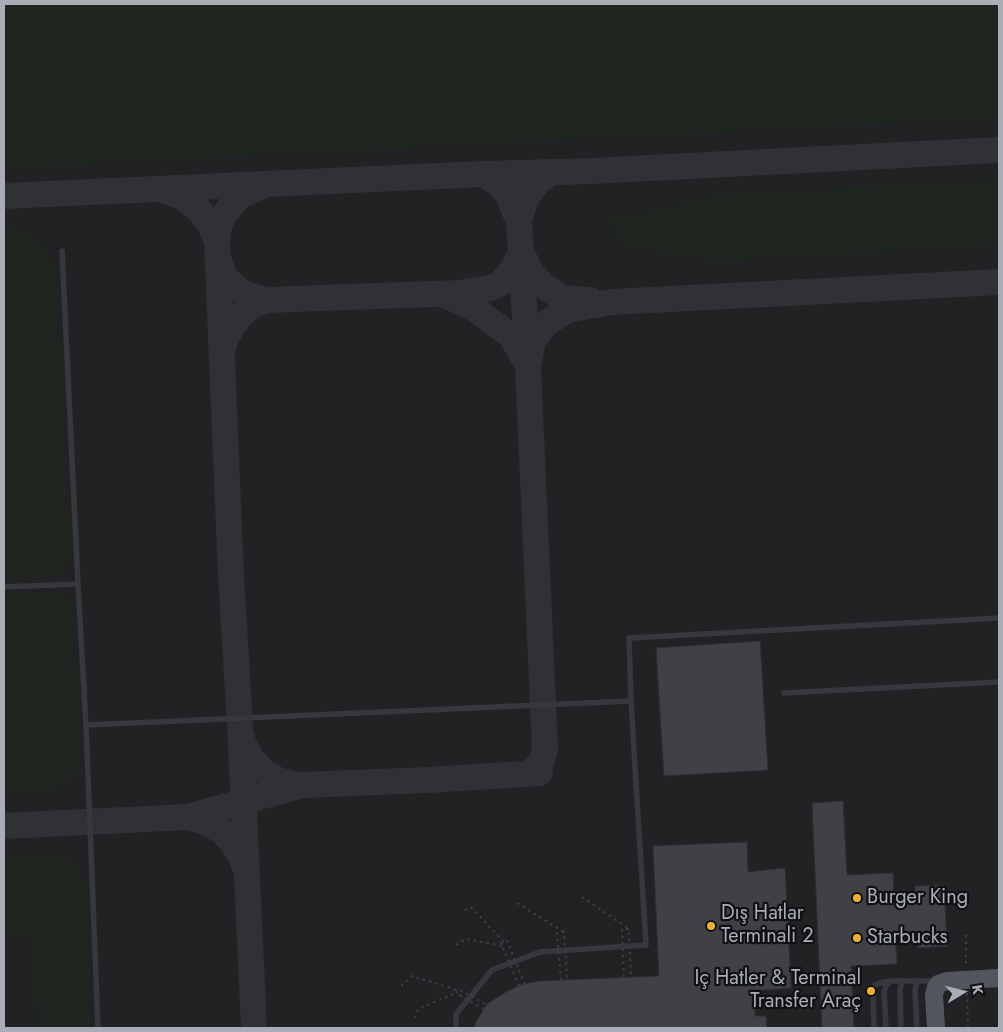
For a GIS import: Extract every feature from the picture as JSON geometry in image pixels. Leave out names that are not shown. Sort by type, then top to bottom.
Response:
[{"type":"main road","points":[[936,1028],[934,991],[938,984],[946,980],[999,978]]},
{"type":"lane","points":[[62,251],[86,726],[98,1028]]},
{"type":"lane","points":[[4,587],[78,584]]},
{"type":"lane","points":[[456,1028],[456,1014],[492,970],[540,952],[646,945],[628,638],[999,618]]},
{"type":"lane","points":[[784,693],[999,682]]},
{"type":"lane","points":[[86,726],[631,700]]},
{"type":"lane","points":[[874,1028],[873,988],[875,985],[891,981],[946,980]]},
{"type":"lane","points":[[886,1028],[884,991],[887,984],[891,981]]},
{"type":"lane","points":[[901,1028],[900,989],[902,982],[905,981]]},
{"type":"lane","points":[[917,1028],[915,990],[917,982],[921,981]]},
{"type":"path","points":[[582,897],[629,929]]},
{"type":"path","points":[[517,903],[564,932]]},
{"type":"path","points":[[465,910],[471,907],[504,942],[507,941],[525,985]]},
{"type":"path","points":[[624,977],[622,929],[629,929]]},
{"type":"path","points":[[629,929],[630,977]]},
{"type":"path","points":[[561,980],[558,932],[564,932]]},
{"type":"path","points":[[564,932],[567,980]]},
{"type":"path","points":[[456,946],[466,939],[503,946]]},
{"type":"path","points":[[504,942],[501,943],[519,986]]},
{"type":"path","points":[[401,986],[412,976],[456,991],[484,1009]]},
{"type":"path","points":[[415,1018],[418,1009],[458,989],[487,1005]]},
{"type":"shaded area","points":[[4,4],[999,4],[999,1028],[4,1028]]},
{"type":"shaded area","points":[[12,4],[999,4],[999,118],[4,168],[4,7]]},
{"type":"shaded area","points":[[999,180],[999,245],[713,262],[633,248],[617,238],[608,218],[630,216],[718,195]]},
{"type":"shaded area","points":[[4,226],[26,233],[41,245],[53,262],[57,282],[70,557],[67,566],[61,574],[51,577],[4,579]]},
{"type":"shaded area","points":[[57,592],[65,595],[70,601],[73,611],[80,759],[75,774],[56,790],[4,792],[4,594]]},
{"type":"shaded area","points":[[57,856],[71,859],[86,882],[92,1028],[37,1028],[33,935],[4,936],[4,858]]},
{"type":"building","points":[[760,641],[768,770],[664,776],[656,648]]},
{"type":"building","points":[[843,801],[847,875],[893,873],[894,904],[916,903],[915,886],[944,885],[947,946],[918,948],[917,932],[895,933],[897,964],[851,966],[854,1028],[822,1028],[812,803]]},
{"type":"building","name":"Dış Hatlar Terminali 2","points":[[747,842],[748,872],[785,868],[791,988],[754,991],[755,1016],[766,1016],[767,1028],[474,1028],[487,1004],[523,984],[541,981],[659,976],[653,846]]},
{"type":"taxiway","points":[[4,196],[483,174],[591,171],[999,150]]},
{"type":"taxiway","points":[[483,174],[497,183],[507,193],[519,222],[525,200],[536,184],[551,172]]},
{"type":"taxiway","points":[[217,241],[219,226],[226,212],[240,196],[262,186]]},
{"type":"taxiway","points":[[163,190],[184,198],[199,210],[209,223],[217,241],[231,576],[254,1028]]},
{"type":"taxiway","points":[[519,222],[528,367],[545,749],[542,761],[534,770],[525,774]]},
{"type":"taxiway","points":[[219,260],[224,276],[239,290],[248,295],[267,300],[459,293],[490,288],[500,284],[509,274],[517,262],[521,251]]},
{"type":"taxiway","points":[[523,255],[529,269],[542,285],[562,298],[591,300]]},
{"type":"taxiway","points":[[530,357],[533,340],[547,323],[567,310],[612,302],[999,282]]},
{"type":"taxiway","points":[[445,295],[475,309],[511,336],[526,362]]},
{"type":"taxiway","points":[[222,352],[225,340],[241,315],[253,305],[267,300]]},
{"type":"taxiway","points":[[242,738],[252,759],[264,772],[278,780],[303,785]]},
{"type":"taxiway","points":[[4,826],[187,817],[303,785],[540,773]]},
{"type":"taxiway","points":[[187,817],[203,821],[220,830],[232,842],[242,858],[244,866]]},
{"type":"place","name":"Burger King","points":[[857,898]]},
{"type":"place","name":"Dış Hatlar Terminali 2","points":[[711,926]]},
{"type":"place","name":"Starbucks","points":[[857,938]]},
{"type":"place","name":"Iç Hatler & Terminal Transfer Araç","points":[[871,991]]}]
